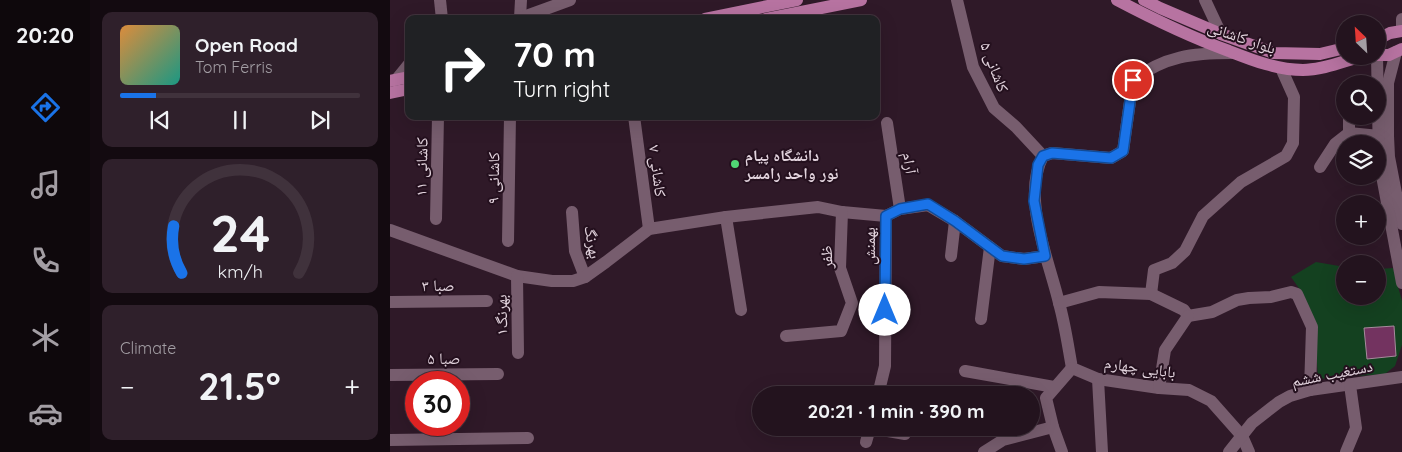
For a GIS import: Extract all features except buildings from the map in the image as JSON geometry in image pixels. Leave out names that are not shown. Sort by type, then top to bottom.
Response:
[{"type":"main road","points":[[725,15],[798,0]]},
{"type":"main road","points":[[786,15],[860,0]]},
{"type":"main road","name":"بلوار کاشانی","points":[[1117,0],[1159,22],[1254,61],[1281,68],[1304,70],[1336,64]]},
{"type":"main road","name":"بلوار کاشانی","points":[[1144,0],[1221,34],[1274,52],[1320,54],[1336,50]]},
{"type":"main road","points":[[1386,35],[1402,31]]},
{"type":"main road","points":[[1386,55],[1399,51]]},
{"type":"main road","points":[[390,93],[405,90]]},
{"type":"street","points":[[440,0],[442,15]]},
{"type":"street","points":[[519,15],[521,0]]},
{"type":"street","points":[[528,15],[570,0]]},
{"type":"street","name":"کاشانی ۵","points":[[957,0],[973,67],[994,108],[1016,127],[1043,156]]},
{"type":"street","points":[[1205,0],[1221,34]]},
{"type":"street","points":[[1402,19],[1402,31]]},
{"type":"street","points":[[1399,51],[1388,83],[1402,224]]},
{"type":"street","points":[[1062,452],[1053,427],[1046,398],[1072,368],[1060,303],[1045,256],[1034,201],[1038,165],[1043,156],[1052,153],[1111,158],[1123,151],[1133,80],[1148,69],[1177,58],[1206,53],[1234,53]]},
{"type":"street","points":[[1378,65],[1378,135]]},
{"type":"street","points":[[1151,294],[1154,270],[1172,262],[1186,250],[1203,216],[1241,182],[1286,156],[1294,143],[1294,97],[1281,68]]},
{"type":"street","points":[[1378,71],[1385,70],[1391,72]]},
{"type":"street","name":"کاشانی ۱۱","points":[[436,219],[438,120]]},
{"type":"street","name":"کاشانی ۹","points":[[508,241],[510,120]]},
{"type":"street","name":"کاشانی ۷","points":[[635,120],[649,229]]},
{"type":"street","name":"آرام","points":[[887,123],[900,209]]},
{"type":"street","points":[[1349,125],[1349,133]]},
{"type":"street","points":[[1320,167],[1336,144],[1349,133],[1368,135]]},
{"type":"street","points":[[1384,185],[1402,283]]},
{"type":"street","points":[[390,230],[517,276],[552,281],[573,281],[585,277],[649,229],[726,217],[818,207],[842,212],[886,216],[900,209],[928,204],[955,221],[1002,256],[1024,259],[1045,256]]},
{"type":"street","name":"بهرنگ","points":[[572,212],[575,251],[585,277]]},
{"type":"street","name":"ظفر","points":[[786,336],[841,331],[852,303],[840,268],[842,212]]},
{"type":"street","name":"بهمنش","points":[[880,386],[885,366],[886,216]]},
{"type":"street","points":[[726,217],[741,310]]},
{"type":"street","points":[[951,256],[955,221]]},
{"type":"street","points":[[981,319],[990,247]]},
{"type":"street","name":"۱بهرنگ","points":[[517,276],[518,353]]},
{"type":"street","points":[[1060,303],[1099,292],[1151,294],[1184,310],[1188,316]]},
{"type":"street","points":[[1159,388],[1165,350],[1188,316],[1212,312],[1237,300],[1271,297],[1291,292],[1297,294],[1312,327],[1310,390]]},
{"type":"street","name":"صبا ۳","points":[[390,302],[487,301]]},
{"type":"street","name":"بابایی چهارم","points":[[1072,368],[1098,379],[1159,388],[1189,390],[1211,401],[1242,436],[1249,452]]},
{"type":"street","points":[[965,371],[1054,387]]},
{"type":"street","name":"صبا ۵","points":[[390,374],[498,374]]},
{"type":"street","name":"دستغیب ششم","points":[[1229,452],[1252,423],[1290,396],[1310,390],[1402,377]]},
{"type":"street","points":[[1098,379],[1102,452]]},
{"type":"street","points":[[1346,452],[1356,428],[1350,384]]},
{"type":"street","points":[[984,452],[1003,440],[1053,427]]},
{"type":"street","points":[[866,442],[868,436]]},
{"type":"street","points":[[390,440],[528,438]]},
{"type":"green space","points":[[1316,262],[1336,265],[1336,305],[1386,305],[1386,268],[1393,268],[1402,301],[1402,345],[1395,366],[1385,374],[1318,379],[1315,331],[1303,294],[1291,277]]},
{"type":"place","name":"دانشگاه پیام نور واحد رامسر","points":[[735,164]]},
{"type":"route","points":[[885,310],[886,216],[900,209],[928,204],[955,221],[1002,256],[1024,259],[1045,256],[1034,201],[1038,165],[1043,156],[1052,153],[1111,158],[1123,151],[1133,80]]}]
